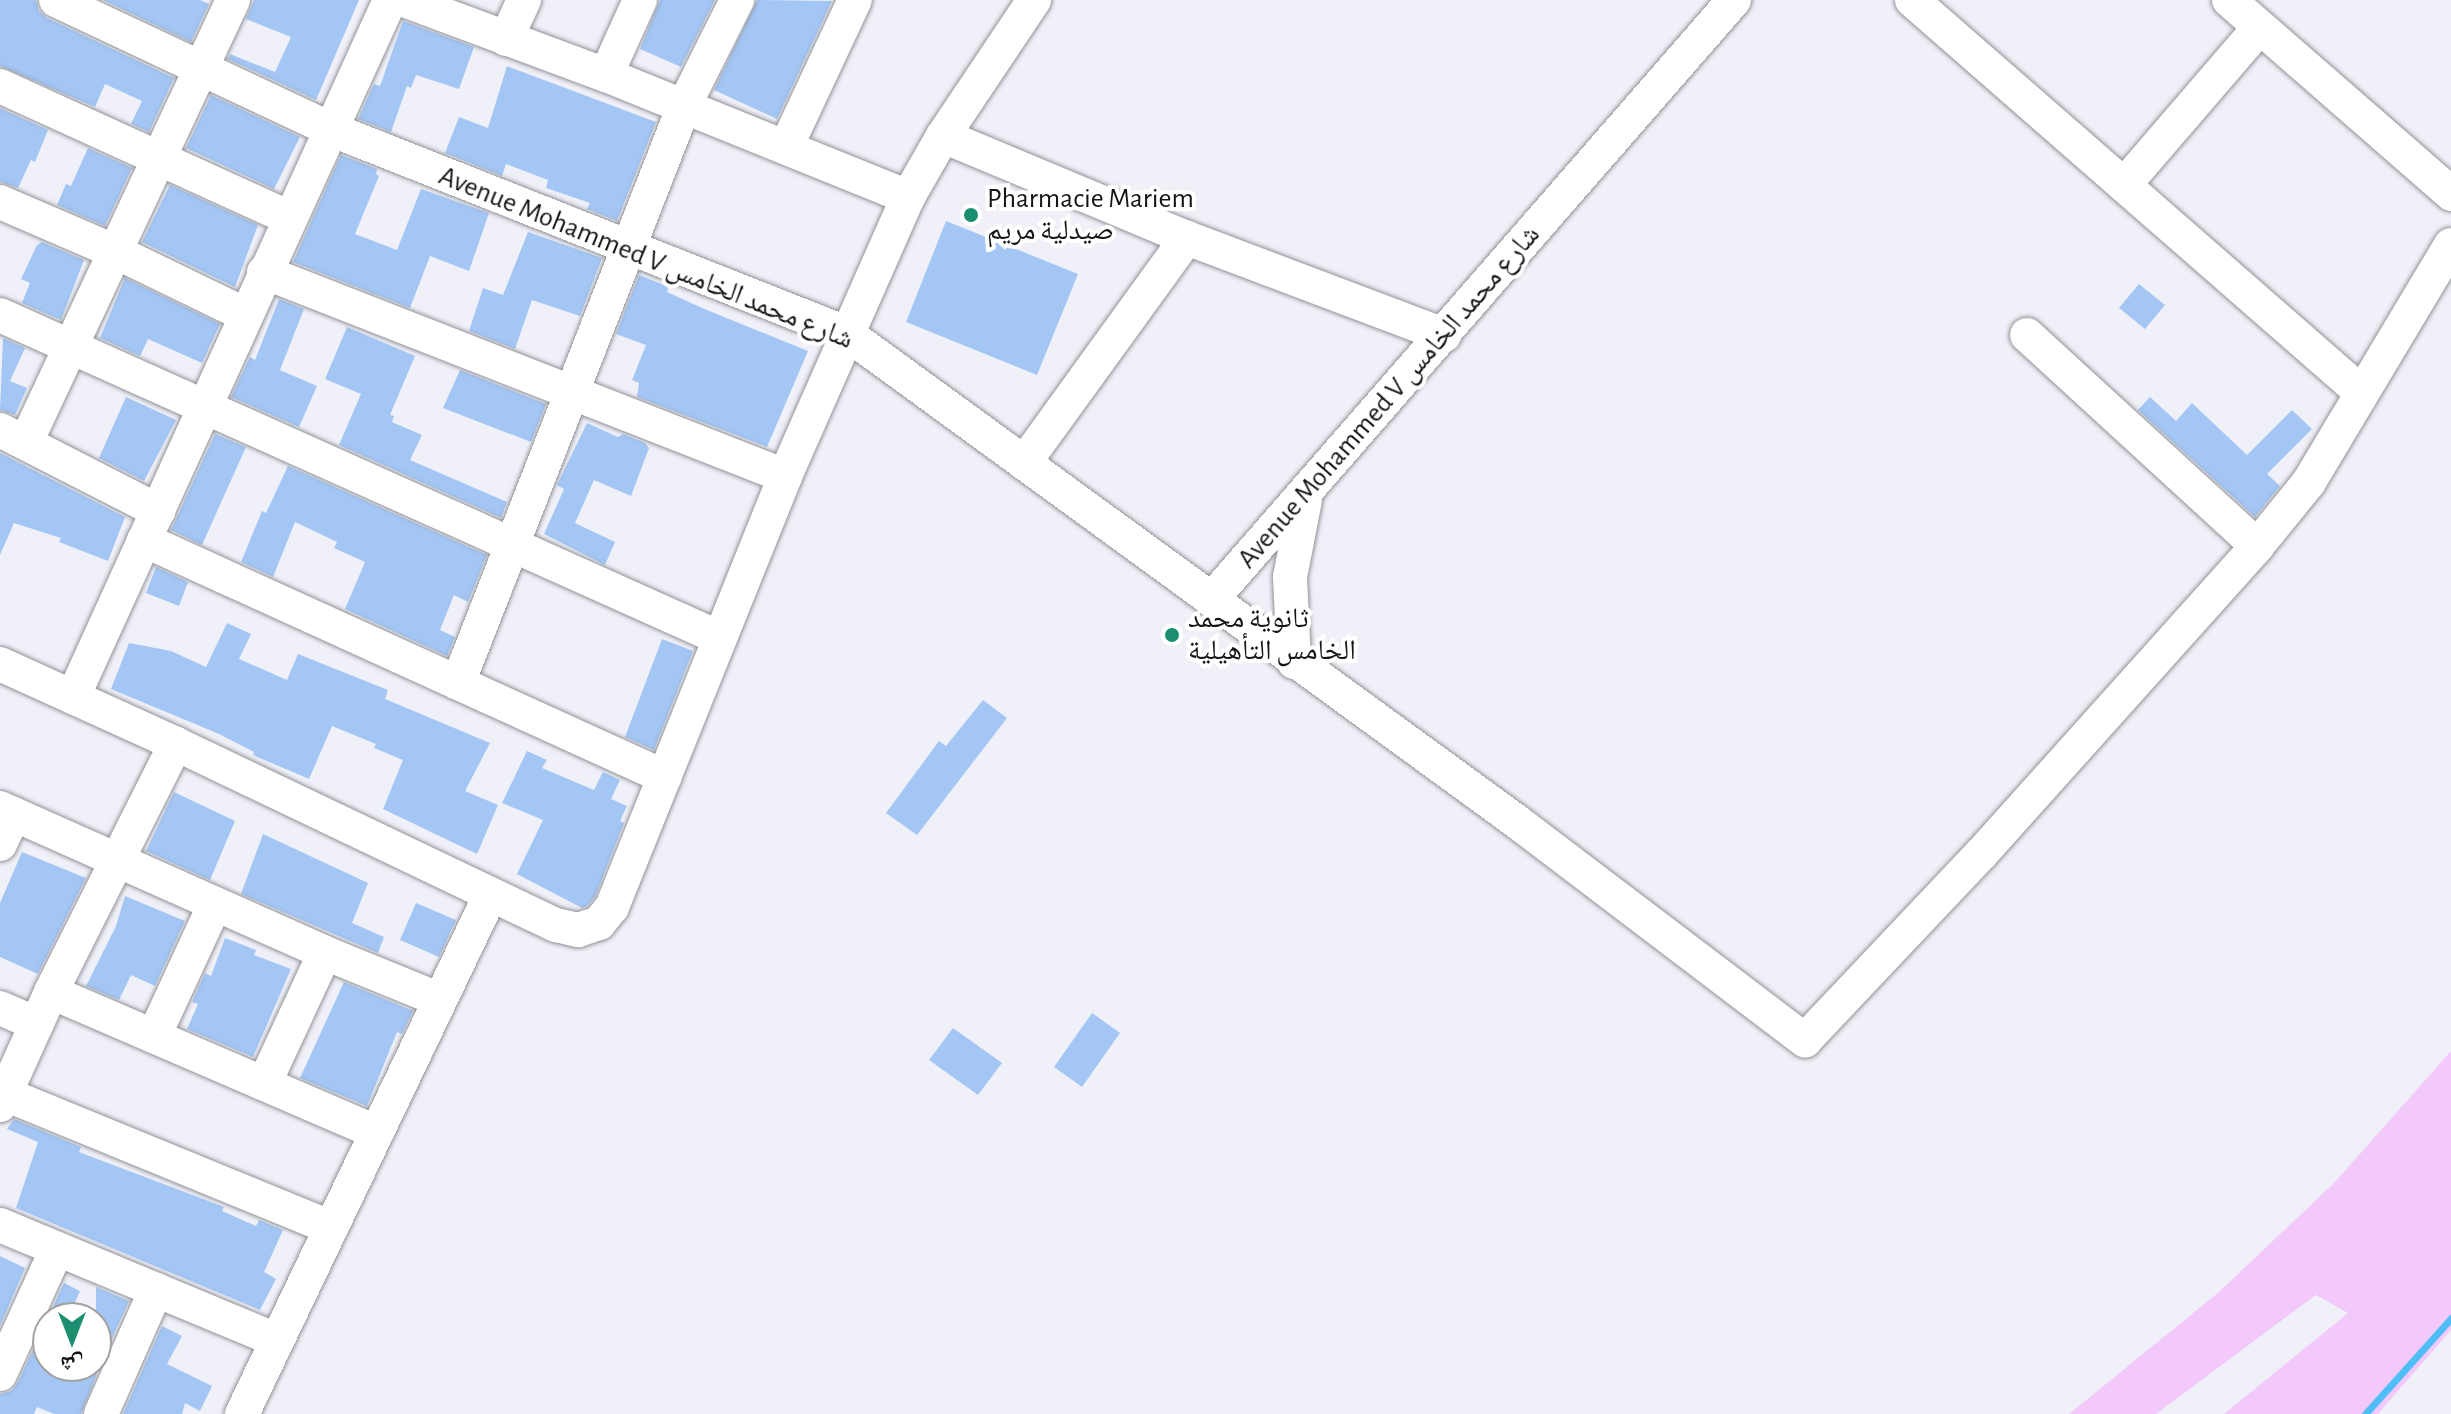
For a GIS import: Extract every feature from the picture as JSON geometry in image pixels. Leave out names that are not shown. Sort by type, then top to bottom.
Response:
[{"type":"street","name":"Avenue Mohammed V شارع محمد الخامس","points":[[56,0],[330,129],[846,333],[1211,600],[1307,494],[1734,0]]},
{"type":"street","points":[[233,0],[72,347],[13,436],[151,526],[458,683],[665,777]]},
{"type":"street","points":[[73,697],[205,408],[244,314],[390,0]]},
{"type":"street","points":[[404,0],[606,75],[908,197]]},
{"type":"street","points":[[506,39],[524,0]]},
{"type":"street","points":[[606,75],[640,0]]},
{"type":"street","points":[[458,683],[684,106],[737,0]]},
{"type":"street","points":[[786,147],[855,0]]},
{"type":"street","points":[[0,664],[176,744],[490,896],[567,929],[599,923],[612,907],[785,476],[908,197],[943,136],[1034,0]]},
{"type":"street","points":[[1912,0],[2362,393]]},
{"type":"street","points":[[2124,185],[2241,8],[2451,194]]},
{"type":"street","points":[[0,86],[290,218]]},
{"type":"street","points":[[943,136],[1187,238],[1444,335]]},
{"type":"street","points":[[0,202],[114,251],[244,314]]},
{"type":"street","points":[[1024,463],[1187,238]]},
{"type":"street","points":[[1211,600],[1516,821],[1805,1040],[1982,853],[2257,546],[2309,482],[2451,245]]},
{"type":"street","points":[[264,272],[575,390],[785,476]]},
{"type":"street","points":[[0,315],[720,638]]},
{"type":"street","points":[[2027,335],[2257,546]]},
{"type":"street","points":[[1294,662],[1290,577],[1307,494]]},
{"type":"street","points":[[176,744],[51,992],[2,1100],[331,1228]]},
{"type":"street","points":[[5,822],[117,860],[325,953],[440,1000]]},
{"type":"street","points":[[242,1414],[490,896]]},
{"type":"street","points":[[154,1036],[215,904]]},
{"type":"street","points":[[265,1082],[325,953]]},
{"type":"street","points":[[51,992],[376,1132]]},
{"type":"street","points":[[0,1008],[37,1024]]},
{"type":"street","points":[[0,1225],[276,1340]]},
{"type":"street","points":[[0,1374],[57,1249]]},
{"type":"street","points":[[101,1414],[156,1290]]},
{"type":"shaded area","points":[[2451,1051],[2451,1330],[2378,1414],[2224,1414],[2348,1313],[2316,1295],[2156,1414],[2069,1414],[2219,1292],[2335,1182]]},
{"type":"building","points":[[0,0],[36,0],[39,11],[47,18],[174,78],[149,132],[131,124],[142,101],[105,84],[95,107],[0,66]]},
{"type":"building","points":[[103,0],[200,0],[209,4],[191,42]]},
{"type":"building","points":[[254,0],[359,0],[316,100],[228,59],[230,54],[275,72],[291,37],[246,19]]},
{"type":"building","points":[[660,0],[715,0],[681,67],[640,49]]},
{"type":"building","points":[[757,0],[832,1],[777,119],[714,90]]},
{"type":"building","points":[[403,21],[474,47],[459,89],[416,75],[411,88],[407,86],[391,132],[358,119],[374,84],[380,86]]},
{"type":"building","points":[[507,66],[656,122],[617,221],[587,209],[590,203],[546,188],[548,180],[506,164],[502,176],[445,153],[459,117],[488,128]]},
{"type":"building","points":[[211,95],[300,137],[274,189],[186,148]]},
{"type":"building","points":[[0,108],[48,130],[35,162],[31,160],[18,188],[0,182]]},
{"type":"building","points":[[88,148],[132,168],[105,226],[57,205],[66,184],[71,186]]},
{"type":"building","points":[[341,155],[377,169],[379,176],[355,234],[397,250],[421,189],[489,213],[469,271],[430,256],[410,308],[293,262]]},
{"type":"building","points":[[170,185],[258,225],[235,287],[142,242]]},
{"type":"building","points":[[946,221],[1078,274],[1037,375],[906,322]]},
{"type":"building","points":[[528,232],[602,258],[580,316],[532,300],[515,349],[469,331],[483,288],[503,295]]},
{"type":"building","points":[[42,242],[84,260],[61,320],[22,303],[30,283],[21,279],[37,245]]},
{"type":"building","points":[[639,275],[669,287],[667,292],[702,308],[808,351],[767,447],[637,397],[639,383],[632,380],[646,345],[616,334]]},
{"type":"building","points":[[125,278],[220,324],[202,363],[148,339],[140,356],[100,338]]},
{"type":"building","points":[[2139,284],[2165,305],[2145,329],[2119,308]]},
{"type":"building","points":[[279,299],[304,309],[280,370],[317,386],[299,427],[231,397],[250,357],[255,360]]},
{"type":"building","points":[[347,327],[415,356],[390,415],[394,416],[392,422],[422,435],[410,460],[507,502],[501,518],[339,445],[361,394],[325,379]]},
{"type":"building","points":[[3,338],[25,348],[10,381],[27,388],[15,415],[0,410]]},
{"type":"building","points":[[460,370],[546,404],[531,442],[443,408]]},
{"type":"building","points":[[126,397],[176,420],[144,481],[99,458]]},
{"type":"building","points":[[2150,397],[2176,421],[2192,403],[2247,455],[2292,410],[2312,429],[2267,474],[2280,486],[2255,517],[2138,410]]},
{"type":"building","points":[[587,423],[618,437],[623,434],[645,443],[649,448],[631,496],[594,480],[575,523],[615,542],[605,565],[544,534],[564,489],[557,485]]},
{"type":"building","points":[[215,434],[246,447],[202,545],[171,530]]},
{"type":"building","points":[[0,453],[125,517],[108,561],[59,542],[61,538],[14,523],[0,555]]},
{"type":"building","points":[[288,466],[487,555],[468,602],[454,595],[440,630],[455,637],[447,656],[345,609],[365,562],[334,548],[337,542],[295,522],[273,577],[241,562],[262,511],[266,513]]},
{"type":"building","points":[[156,567],[188,582],[179,606],[146,593]]},
{"type":"building","points":[[227,623],[251,634],[239,659],[287,680],[298,654],[388,690],[385,699],[490,743],[465,791],[498,805],[477,854],[383,809],[403,760],[374,748],[376,744],[332,726],[309,779],[253,755],[254,752],[219,734],[111,689],[129,643],[171,651],[206,667]]},
{"type":"building","points":[[662,639],[693,651],[654,750],[625,737]]},
{"type":"building","points":[[983,700],[1007,718],[917,835],[886,813],[939,741],[946,746]]},
{"type":"building","points":[[527,751],[547,760],[542,768],[594,790],[603,772],[620,780],[611,799],[627,806],[620,821],[624,823],[595,897],[582,908],[517,874],[543,820],[502,803]]},
{"type":"building","points":[[174,792],[235,821],[210,880],[146,851]]},
{"type":"building","points":[[263,834],[368,883],[352,923],[384,937],[378,953],[241,894]]},
{"type":"building","points":[[22,852],[86,878],[38,974],[0,957],[0,903]]},
{"type":"building","points":[[125,896],[185,921],[155,986],[131,975],[119,1000],[86,986],[116,926]]},
{"type":"building","points":[[416,903],[456,920],[439,957],[400,940]]},
{"type":"building","points":[[225,938],[256,950],[254,955],[291,969],[253,1057],[187,1029],[198,1004],[192,1002],[205,973],[211,976]]},
{"type":"building","points":[[344,982],[413,1011],[402,1034],[397,1032],[367,1106],[300,1078]]},
{"type":"building","points":[[1092,1013],[1120,1033],[1082,1087],[1054,1067]]},
{"type":"building","points":[[953,1028],[1002,1063],[978,1095],[929,1060]]},
{"type":"building","points":[[14,1119],[81,1147],[79,1152],[224,1207],[222,1211],[256,1226],[259,1220],[283,1230],[264,1272],[276,1279],[260,1310],[16,1208],[38,1142],[7,1129]]},
{"type":"building","points":[[0,1256],[25,1268],[0,1326]]},
{"type":"building","points":[[64,1283],[80,1291],[75,1302],[55,1302]]},
{"type":"building","points":[[96,1287],[129,1301],[112,1339],[112,1302],[96,1302]]},
{"type":"building","points":[[162,1326],[182,1336],[167,1364],[212,1386],[200,1411],[185,1403],[182,1414],[123,1414]]},
{"type":"building","points":[[32,1352],[32,1382],[94,1382],[81,1414],[54,1414],[37,1407],[34,1414],[0,1414],[0,1394],[11,1391]]},
{"type":"waterway","points":[[2365,1414],[2451,1318]]},
{"type":"place","name":"Pharmacie Mariem صيدلية مريم","points":[[971,215]]},
{"type":"place","name":"ثانوية محمد الخامس التأهيلية","points":[[1172,635]]}]
